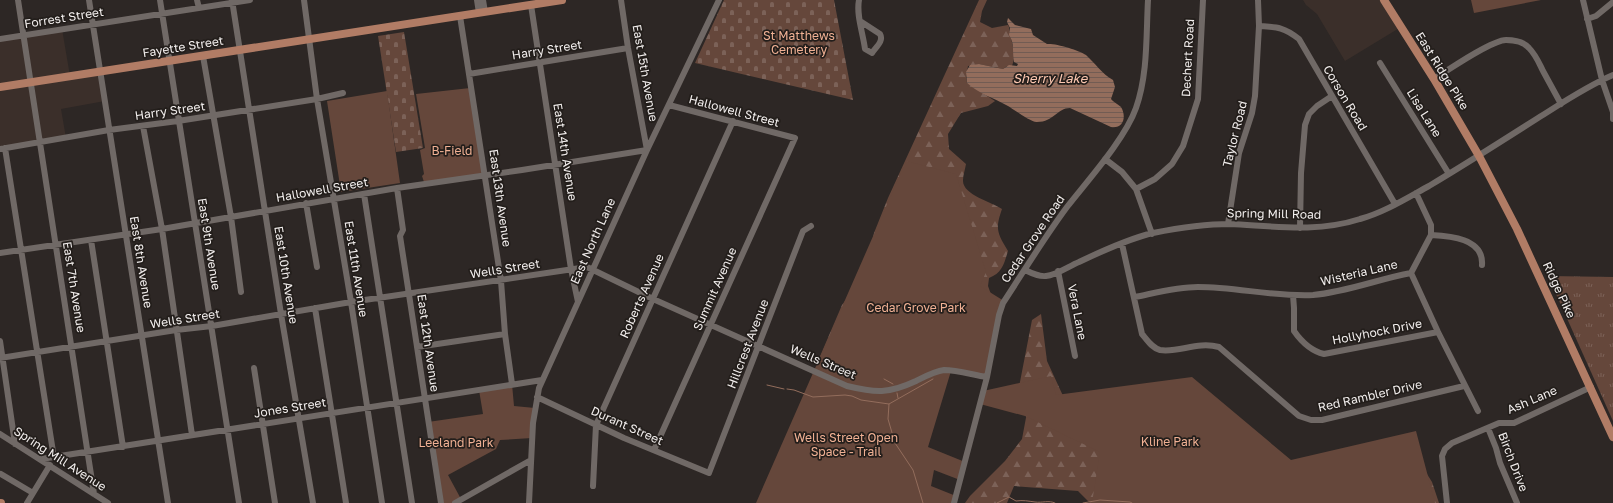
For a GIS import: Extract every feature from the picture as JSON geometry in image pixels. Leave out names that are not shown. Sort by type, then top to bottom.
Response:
[{"type":"main road","name":"Fayette Street","points":[[0,87],[562,0]]},
{"type":"main road","name":"East Ridge Pike","points":[[1384,0],[1434,79],[1479,156]]},
{"type":"main road","name":"Ridge Pike","points":[[1479,156],[1514,224],[1613,437]]},
{"type":"street","name":"East 7th Avenue","points":[[18,0],[73,347],[94,494]]},
{"type":"street","name":"East 8th Avenue","points":[[89,0],[168,503]]},
{"type":"street","name":"East 9th Avenue","points":[[160,0],[239,503]]},
{"type":"street","points":[[197,0],[198,8]]},
{"type":"street","name":"Forrest Street","points":[[0,39],[162,14],[232,1],[250,0]]},
{"type":"street","name":"East 11th Avenue","points":[[304,0],[317,99],[368,407],[382,503]]},
{"type":"street","points":[[477,0],[482,12]]},
{"type":"street","points":[[482,12],[483,0]]},
{"type":"street","name":"East 15th Avenue","points":[[621,0],[628,48],[647,150]]},
{"type":"street","name":"East North Lane","points":[[529,503],[533,423],[537,397],[542,380],[647,150],[719,0]]},
{"type":"street","points":[[859,0],[858,9],[860,22],[865,49],[872,53],[881,41],[882,37],[880,34],[860,22]]},
{"type":"street","name":"Cedar Grove Road","points":[[954,503],[987,377],[999,315],[1004,303],[1062,215],[1105,158],[1136,110],[1141,93],[1144,72],[1148,0]]},
{"type":"street","name":"Dechert Road","points":[[1136,189],[1155,179],[1172,164],[1183,146],[1198,99],[1202,0]]},
{"type":"street","name":"Taylor Road","points":[[1228,224],[1239,153],[1252,113],[1255,96],[1259,26],[1258,0]]},
{"type":"street","points":[[1583,0],[1602,80],[1613,112],[1613,119]]},
{"type":"street","name":"East 10th Avenue","points":[[232,1],[281,314],[313,503]]},
{"type":"street","points":[[1587,19],[1596,16],[1613,2]]},
{"type":"street","name":"East 14th Avenue","points":[[531,6],[571,269],[578,302]]},
{"type":"street","name":"East 13th Avenue","points":[[460,16],[486,175],[501,281],[505,334],[512,384]]},
{"type":"street","name":"Corson Road","points":[[1259,26],[1279,27],[1287,30],[1298,39],[1395,204]]},
{"type":"street","points":[[1434,79],[1457,64],[1498,42],[1506,40],[1514,41],[1522,43],[1528,47],[1536,56],[1561,104]]},
{"type":"street","name":"Harry Street","points":[[469,74],[628,48]]},
{"type":"street","points":[[203,56],[231,217],[241,292]]},
{"type":"street","name":"Lisa Lane","points":[[1380,63],[1449,174]]},
{"type":"street","name":"Spring Mill Road","points":[[1025,270],[1045,276],[1122,244],[1152,234],[1195,226],[1228,224],[1300,228],[1338,225],[1377,213],[1449,174],[1561,104],[1613,75]]},
{"type":"street","name":"Harry Street","points":[[2,149],[109,130],[178,121],[317,99],[343,93]]},
{"type":"street","points":[[1300,228],[1301,173],[1305,125],[1310,114],[1317,106],[1332,96]]},
{"type":"street","name":"Hallowell Street","points":[[669,105],[795,138]]},
{"type":"street","name":"Roberts Avenue","points":[[593,486],[596,425],[733,121]]},
{"type":"street","points":[[144,126],[162,229],[192,435]]},
{"type":"street","name":"Summit Avenue","points":[[654,450],[795,138]]},
{"type":"street","points":[[2,149],[21,250],[54,458]]},
{"type":"street","name":"Hallowell Street","points":[[0,253],[162,229],[397,188],[647,150]]},
{"type":"street","points":[[1105,158],[1122,172],[1136,189],[1152,234]]},
{"type":"street","name":"East 12th Avenue","points":[[397,188],[403,230],[400,236],[441,503]]},
{"type":"street","points":[[1411,273],[1431,235],[1431,225],[1416,193]]},
{"type":"street","points":[[364,194],[412,503]]},
{"type":"street","points":[[306,203],[317,267]]},
{"type":"street","name":"Hillcrest Avenue","points":[[709,473],[803,231],[811,226]]},
{"type":"street","points":[[1431,235],[1464,239],[1477,250],[1482,258],[1482,265]]},
{"type":"street","points":[[91,240],[105,341],[123,447]]},
{"type":"street","name":"Red Rambler Drive","points":[[1122,244],[1142,334],[1150,344],[1160,350],[1203,344],[1219,347],[1299,416],[1311,420],[1322,420],[1464,386]]},
{"type":"street","name":"Wells Street","points":[[1,358],[176,330],[212,326],[351,302],[380,299],[587,267],[653,299],[848,386],[869,392],[883,392],[896,389],[944,370],[987,377]]},
{"type":"street","name":"Vera Lane","points":[[1058,271],[1075,356]]},
{"type":"street","name":"Wisteria Lane","points":[[1135,297],[1198,287],[1293,295],[1333,293],[1390,277],[1411,273],[1464,386],[1478,411]]},
{"type":"street","name":"Hollyhock Drive","points":[[1293,295],[1294,331],[1299,338],[1316,352],[1324,354],[1438,332]]},
{"type":"street","points":[[315,308],[346,503]]},
{"type":"street","points":[[417,347],[505,334]]},
{"type":"street","points":[[0,341],[1,358],[15,444]]},
{"type":"street","points":[[254,368],[275,503]]},
{"type":"street","name":"Jones Street","points":[[41,459],[542,380]]},
{"type":"street","name":"Ash Lane","points":[[1447,503],[1442,466],[1442,456],[1445,449],[1452,444],[1499,423],[1514,423],[1591,387]]},
{"type":"street","points":[[0,396],[7,395]]},
{"type":"street","name":"Durant Street","points":[[537,397],[596,425],[709,473]]},
{"type":"street","name":"Birch Drive","points":[[1488,428],[1496,448],[1500,464],[1517,503]]},
{"type":"street","name":"Spring Mill Avenue","points":[[0,434],[108,503]]},
{"type":"street","points":[[455,503],[531,460]]},
{"type":"street","points":[[27,503],[50,465]]},
{"type":"street","points":[[1,474],[33,493]]},
{"type":"shaded area","points":[[1303,0],[1384,0],[1401,27],[1345,61],[1317,14],[1306,5]]},
{"type":"shaded area","points":[[62,29],[70,76],[100,72],[105,101],[61,109],[66,138],[0,149],[0,39]]},
{"type":"green space","name":"St Matthews Cemetery","points":[[724,0],[834,0],[853,100],[695,63]]},
{"type":"green space","name":"Cedar Grove Park","points":[[979,0],[987,0],[982,11],[980,22],[992,28],[1008,25],[1009,27],[1014,51],[1012,66],[1007,66],[1003,69],[979,64],[968,66],[966,77],[967,83],[995,101],[988,106],[961,113],[948,134],[949,149],[966,164],[963,180],[967,190],[978,198],[1002,209],[998,221],[998,231],[1001,240],[1008,251],[1000,271],[989,278],[988,286],[993,300],[818,367],[818,361],[842,305],[857,285],[871,250],[874,233],[888,198]]},
{"type":"green space","points":[[1471,0],[1541,0],[1474,13]]},
{"type":"green space","points":[[404,32],[423,148],[396,152],[378,36]]},
{"type":"green space","name":"B-Field","points":[[470,88],[484,174],[424,182],[422,176],[424,174],[420,150],[425,148],[416,94]]},
{"type":"green space","points":[[387,91],[400,183],[341,192],[327,101]]},
{"type":"green space","name":"Wells Street Open Space - Trail","points":[[906,161],[956,174],[986,272],[980,286],[1004,301],[987,377],[951,371],[928,447],[965,462],[960,480],[934,470],[931,486],[956,496],[954,503],[756,503]]},
{"type":"green space","points":[[1548,276],[1613,277],[1613,421]]},
{"type":"green space","name":"Kline Park","points":[[1041,314],[1047,361],[1064,398],[1289,464],[1420,463],[1432,482],[1439,503],[1090,503],[1078,491],[1014,486],[1007,503],[965,503],[970,496],[1005,461],[1022,439],[1028,407],[1019,387],[1032,320]]},
{"type":"green space","name":"Kline Park","points":[[1051,376],[1056,395],[1192,377],[1291,460],[1416,431],[1435,503],[1092,503],[1100,452],[1025,416],[980,404],[983,391]]},
{"type":"green space","name":"Leeland Park","points":[[512,384],[514,406],[535,408],[532,438],[500,440],[496,449],[448,475],[461,499],[454,503],[441,503],[428,422],[483,414],[479,390]]},
{"type":"water","name":"Sherry Lake","points":[[1008,18],[1015,25],[1031,29],[1033,35],[1047,44],[1067,47],[1086,55],[1102,72],[1113,80],[1115,87],[1111,99],[1121,107],[1124,115],[1123,122],[1118,126],[1111,127],[1070,108],[1062,110],[1048,120],[1035,122],[976,90],[967,83],[966,72],[970,65],[979,64],[1003,69],[1009,65],[1017,66],[1018,64],[1014,62],[1013,45],[1009,35],[1010,28],[1007,22]]},
{"type":"waterway","points":[[884,379],[893,384]]},
{"type":"waterway","points":[[889,404],[933,379]]},
{"type":"waterway","points":[[767,385],[784,389]]},
{"type":"waterway","points":[[787,389],[813,397],[845,395],[861,400],[889,404],[888,419],[895,443],[913,470],[923,503]]},
{"type":"waterway","points":[[897,393],[898,398]]},
{"type":"waterway","points":[[997,503],[1009,497],[1016,501],[1055,503]]},
{"type":"waterway","points":[[1083,503],[1100,500],[1132,503]]}]
